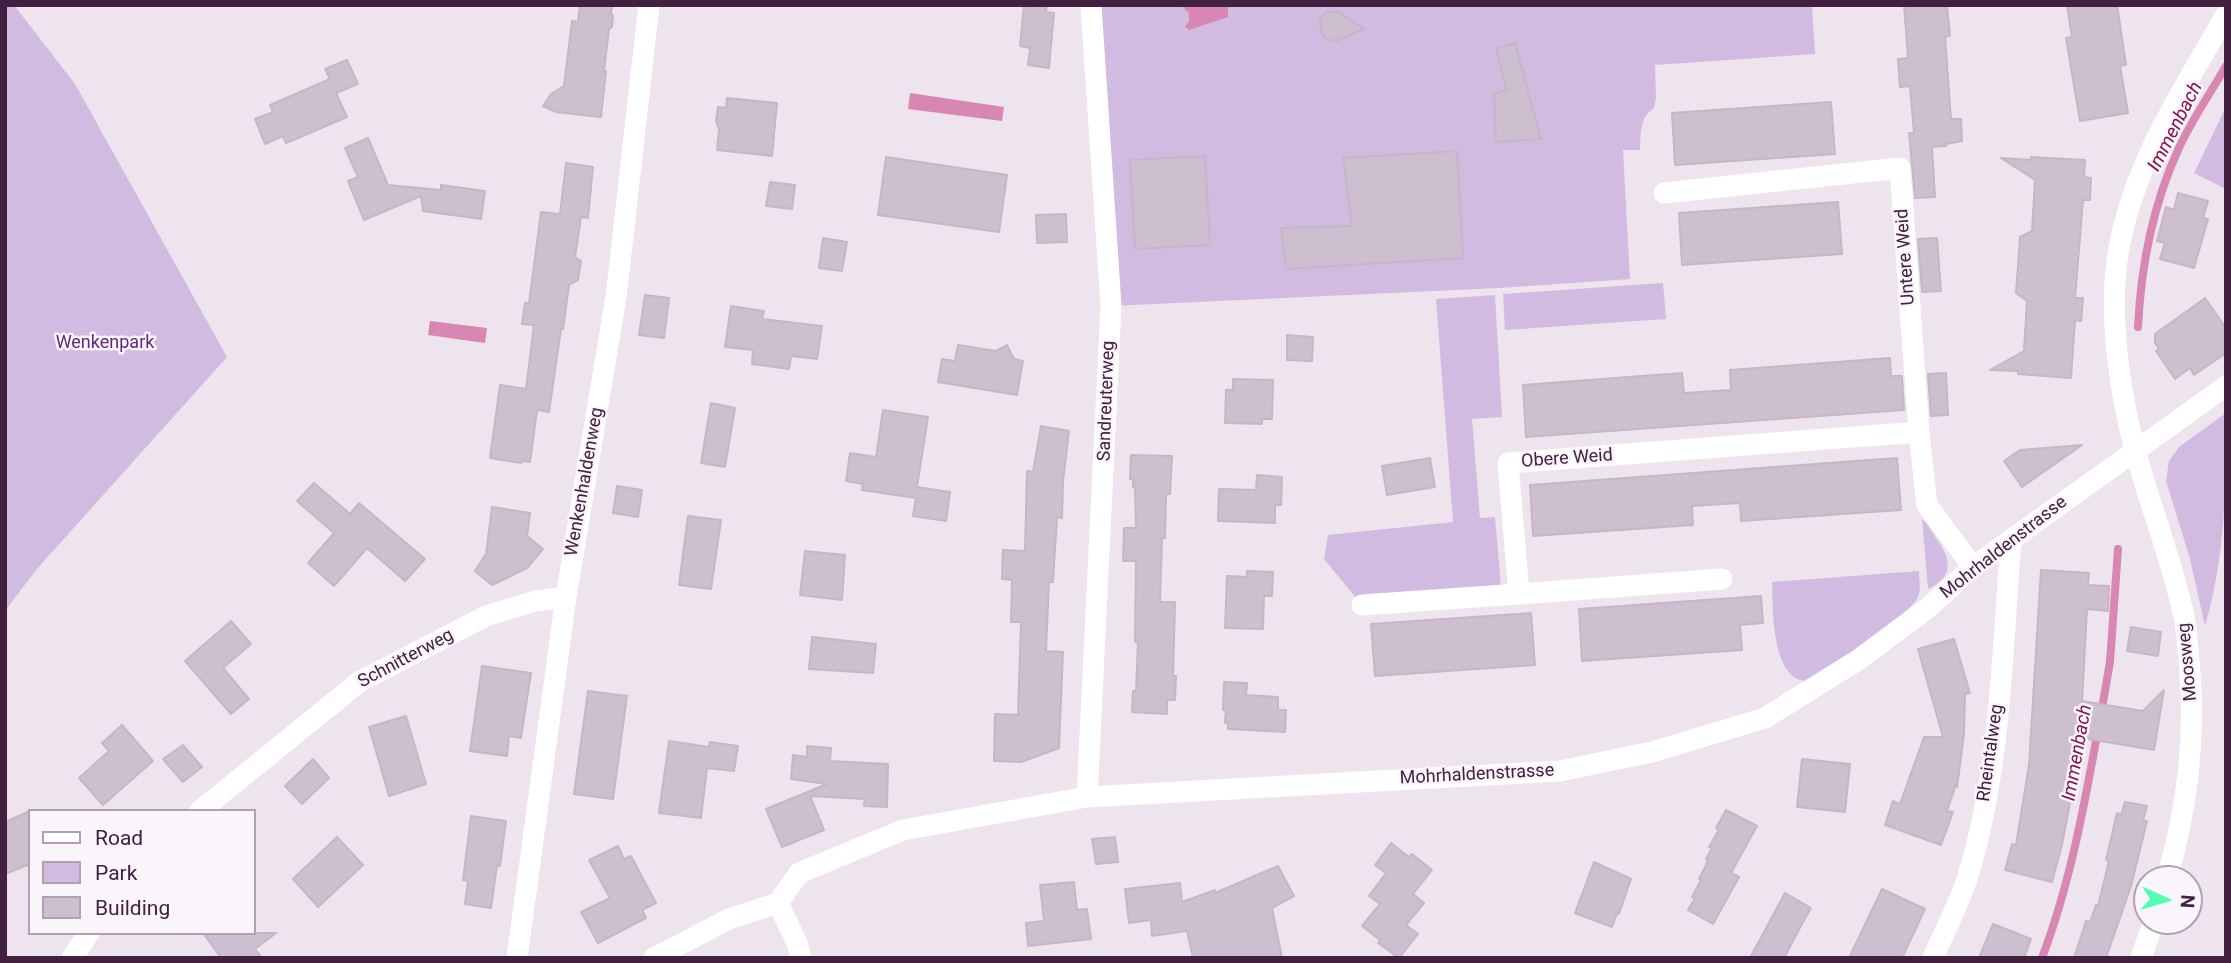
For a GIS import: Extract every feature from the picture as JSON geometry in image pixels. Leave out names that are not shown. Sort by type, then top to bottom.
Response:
[{"type":"street","name":"Wenkenhaldenweg","points":[[517,958],[566,597],[616,297],[649,5]]},
{"type":"street","name":"Sandreuterweg","points":[[1087,797],[1111,306],[1091,5]]},
{"type":"street","name":"Moosweg","points":[[2171,865],[2180,832],[2189,772],[2192,698],[2185,619],[2161,528],[2135,450],[2121,383],[2115,319],[2116,261],[2129,203],[2149,154],[2226,15]]},
{"type":"street","name":"Untere Weid","points":[[1664,192],[1900,168],[1919,432],[1927,505],[1973,567]]},
{"type":"street","name":"Mohrhaldenstrasse","points":[[778,903],[799,873],[903,830],[1087,797],[1560,771],[1652,752],[1765,718],[1858,660],[1928,608],[1973,567],[2226,386]]},
{"type":"street","name":"Obere Weid","points":[[1519,594],[1508,463],[1919,432]]},
{"type":"street","name":"Rheintalweg","points":[[1933,958],[1967,880],[1984,808],[1996,735],[2011,541]]},
{"type":"street","points":[[1362,605],[1722,579]]},
{"type":"street","name":"Schnitterweg","points":[[202,809],[359,682],[486,616],[534,601],[566,597]]},
{"type":"street","points":[[654,958],[729,919],[778,903],[797,943],[800,958]]},
{"type":"street","points":[[72,958],[88,935]]},
{"type":"street","points":[[2141,958],[2149,935]]},
{"type":"green space","name":"Wenkenpark","points":[[5,5],[14,5],[75,84],[227,357],[36,570],[5,611]]},
{"type":"green space","points":[[1091,5],[1812,5],[1815,54],[1655,65],[1656,98],[1654,108],[1643,121],[1640,150],[1623,150],[1630,279],[1499,288],[1111,306]]},
{"type":"green space","points":[[2226,107],[2226,189],[2194,173]]},
{"type":"green space","points":[[1663,283],[1666,319],[1505,330],[1503,294]]},
{"type":"green space","points":[[1495,295],[1502,417],[1472,419],[1480,518],[1495,517],[1501,587],[1356,598],[1324,559],[1328,535],[1453,522],[1436,299]]},
{"type":"green space","points":[[2226,413],[2221,547],[2205,626],[2190,559],[2166,481],[2169,461],[2179,447]]},
{"type":"green space","points":[[1922,519],[1945,553],[1948,566],[1943,578],[1928,589]]},
{"type":"green space","points":[[1919,571],[1919,594],[1913,604],[1886,628],[1806,681],[1795,677],[1786,668],[1776,640],[1772,582]]},
{"type":"shaded area","points":[[1181,5],[1228,7],[1228,17],[1189,30],[1185,27],[1189,21],[1189,13]]},
{"type":"shaded area","points":[[910,93],[1004,107],[1002,121],[908,109]]},
{"type":"shaded area","points":[[430,321],[487,328],[485,343],[428,335]]},
{"type":"building","points":[[580,5],[612,5],[612,27],[609,29],[601,117],[556,112],[543,106],[551,94],[564,86],[572,21],[578,22]]},
{"type":"building","points":[[1024,5],[1047,5],[1046,12],[1054,13],[1049,68],[1028,65],[1030,48],[1020,46]]},
{"type":"building","points":[[1904,5],[1947,5],[1950,36],[1945,37],[1951,119],[1961,119],[1962,141],[1932,147],[1935,197],[1915,198],[1909,133],[1914,133],[1910,86],[1900,87],[1898,59],[1908,58]]},
{"type":"building","points":[[2067,5],[2117,5],[2126,65],[2120,66],[2128,113],[2080,121],[2066,38],[2072,37]]},
{"type":"building","points":[[1327,12],[1339,12],[1364,29],[1336,41],[1326,39],[1321,32],[1320,19]]},
{"type":"building","points":[[1515,43],[1541,139],[1496,142],[1494,94],[1507,90],[1496,49]]},
{"type":"building","points":[[347,60],[358,84],[336,93],[347,117],[286,143],[283,136],[265,144],[255,119],[273,112],[270,105],[330,79],[325,69]]},
{"type":"building","points":[[727,98],[777,103],[772,156],[717,150],[718,107],[726,108]]},
{"type":"building","points":[[1831,102],[1835,154],[1675,165],[1672,113]]},
{"type":"building","points":[[368,138],[388,185],[441,190],[441,185],[485,191],[481,219],[423,211],[421,196],[364,220],[348,181],[358,177],[345,148]]},
{"type":"building","points":[[1457,151],[1463,258],[1286,269],[1281,228],[1352,226],[1343,158]]},
{"type":"building","points":[[1205,156],[1210,245],[1135,249],[1130,160]]},
{"type":"building","points":[[886,157],[1007,175],[999,232],[878,215]]},
{"type":"building","points":[[2031,157],[2085,160],[2084,177],[2091,178],[2090,200],[2083,200],[2075,298],[2083,298],[2081,321],[2075,320],[2071,378],[1990,370],[2024,351],[2027,301],[2016,293],[2020,237],[2032,231],[2035,180],[2001,158],[2031,160]]},
{"type":"building","points":[[566,163],[593,167],[588,218],[581,217],[575,257],[581,261],[578,280],[569,285],[549,412],[537,410],[530,462],[490,458],[500,385],[526,389],[534,325],[522,324],[525,303],[529,303],[541,212],[560,214]]},
{"type":"building","points":[[770,182],[795,185],[792,209],[766,206]]},
{"type":"building","points":[[2178,193],[2208,201],[2203,218],[2208,219],[2194,268],[2160,259],[2165,243],[2157,241],[2166,207],[2174,210]]},
{"type":"building","points":[[1838,202],[1842,254],[1682,265],[1679,213]]},
{"type":"building","points":[[1066,214],[1067,242],[1037,243],[1036,215]]},
{"type":"building","points":[[823,238],[847,242],[842,271],[819,268]]},
{"type":"building","points":[[1937,238],[1941,291],[1922,292],[1918,239]]},
{"type":"building","points":[[645,295],[669,298],[664,338],[639,335]]},
{"type":"building","points":[[2205,298],[2226,328],[2226,353],[2194,375],[2190,368],[2175,379],[2156,351],[2159,348],[2155,343],[2155,334]]},
{"type":"building","points":[[731,306],[764,311],[762,319],[822,326],[817,359],[791,356],[789,369],[752,364],[753,350],[725,347]]},
{"type":"building","points":[[1287,335],[1313,337],[1312,361],[1287,360]]},
{"type":"building","points":[[958,345],[996,351],[1007,345],[1014,359],[1023,361],[1017,395],[938,382],[942,359],[955,361]]},
{"type":"building","points":[[1890,358],[1891,376],[1902,376],[1904,410],[1526,437],[1523,385],[1682,373],[1684,393],[1731,390],[1730,370]]},
{"type":"building","points":[[1946,373],[1948,415],[1931,416],[1928,374]]},
{"type":"building","points":[[1233,379],[1273,380],[1272,419],[1262,419],[1262,424],[1225,423],[1226,390],[1233,390]]},
{"type":"building","points":[[711,403],[735,408],[725,467],[701,463]]},
{"type":"building","points":[[883,410],[928,417],[917,487],[950,492],[946,521],[913,516],[916,498],[862,490],[863,484],[846,481],[850,453],[876,457]]},
{"type":"building","points":[[1041,426],[1069,431],[1062,518],[1057,517],[1053,582],[1049,582],[1046,651],[1063,652],[1059,748],[1021,762],[994,761],[995,714],[1018,715],[1021,622],[1011,622],[1012,580],[1002,579],[1003,550],[1025,551],[1027,471],[1033,472]]},
{"type":"building","points":[[2082,445],[2022,487],[2004,461],[2020,450]]},
{"type":"building","points":[[1131,455],[1172,456],[1170,494],[1166,494],[1165,538],[1162,538],[1160,602],[1175,602],[1175,700],[1167,700],[1167,714],[1132,712],[1133,691],[1136,691],[1138,642],[1135,642],[1136,561],[1123,561],[1124,528],[1136,528],[1135,487],[1133,479],[1130,479]]},
{"type":"building","points":[[1430,458],[1435,487],[1387,495],[1382,466]]},
{"type":"building","points":[[1897,458],[1901,510],[1741,521],[1740,503],[1692,506],[1693,525],[1533,536],[1530,485]]},
{"type":"building","points":[[1257,475],[1282,477],[1281,505],[1275,505],[1275,523],[1218,521],[1219,489],[1256,490]]},
{"type":"building","points":[[314,483],[350,514],[359,503],[425,559],[405,581],[367,548],[334,586],[308,563],[334,533],[297,501]]},
{"type":"building","points":[[617,486],[642,490],[638,517],[613,513]]},
{"type":"building","points":[[492,507],[530,513],[527,536],[543,549],[527,568],[492,585],[475,571],[486,554]]},
{"type":"building","points":[[688,516],[721,520],[711,589],[679,585]]},
{"type":"building","points":[[805,551],[845,555],[842,600],[800,595]]},
{"type":"building","points":[[2041,570],[2089,573],[2088,585],[2109,586],[2108,611],[2087,609],[2082,701],[2143,711],[2164,690],[2154,750],[2082,738],[2062,845],[2052,882],[2005,870],[2012,844],[2016,845],[2029,765]]},
{"type":"building","points":[[1247,571],[1273,572],[1272,596],[1264,596],[1263,629],[1225,628],[1227,576],[1247,577]]},
{"type":"building","points":[[1761,596],[1763,623],[1740,625],[1742,650],[1582,661],[1579,609]]},
{"type":"building","points":[[1531,613],[1535,665],[1375,676],[1371,624]]},
{"type":"building","points":[[231,621],[251,644],[223,668],[249,699],[231,714],[185,661]]},
{"type":"building","points":[[2131,627],[2161,632],[2158,656],[2127,651]]},
{"type":"building","points":[[812,637],[876,644],[873,673],[809,669]]},
{"type":"building","points":[[1954,639],[1970,693],[1965,694],[1964,734],[1957,787],[1956,784],[1947,811],[1953,812],[1941,845],[1885,825],[1893,801],[1900,804],[1924,737],[1943,737],[1918,649]]},
{"type":"building","points":[[482,666],[531,673],[521,738],[509,736],[507,756],[470,751]]},
{"type":"building","points":[[1224,682],[1247,683],[1246,695],[1278,697],[1278,710],[1286,710],[1285,732],[1228,729],[1228,723],[1225,723],[1226,710],[1223,710]]},
{"type":"building","points":[[588,691],[627,696],[613,799],[574,794]]},
{"type":"building","points":[[406,716],[426,784],[389,796],[369,727]]},
{"type":"building","points":[[122,725],[153,761],[103,805],[79,778],[109,751],[102,743]]},
{"type":"building","points":[[669,741],[709,747],[710,742],[738,746],[734,771],[707,768],[701,818],[659,813]]},
{"type":"building","points":[[183,745],[202,767],[183,782],[163,759]]},
{"type":"building","points":[[807,746],[831,748],[830,761],[888,764],[887,807],[864,806],[865,799],[810,796],[824,830],[782,847],[766,809],[827,784],[791,779],[793,755],[807,757]]},
{"type":"building","points":[[313,759],[329,778],[302,804],[285,786]]},
{"type":"building","points":[[1802,759],[1850,764],[1845,812],[1797,807]]},
{"type":"building","points":[[2125,802],[2147,806],[2143,820],[2147,821],[2136,865],[2133,865],[2131,886],[2106,958],[2074,958],[2086,921],[2090,922],[2096,905],[2098,906],[2117,813],[2121,815]]},
{"type":"building","points":[[1726,810],[1757,826],[1731,873],[1739,877],[1713,924],[1688,910],[1708,861],[1706,859],[1712,848],[1709,847],[1719,830],[1716,828]]},
{"type":"building","points":[[28,812],[28,865],[5,874],[5,822]]},
{"type":"building","points":[[471,816],[506,821],[491,908],[465,904],[468,881],[463,880]]},
{"type":"building","points":[[337,837],[363,865],[318,907],[293,879]]},
{"type":"building","points":[[1115,837],[1118,862],[1096,864],[1092,839]]},
{"type":"building","points":[[1391,843],[1409,857],[1412,854],[1432,870],[1413,894],[1424,903],[1406,925],[1418,934],[1399,958],[1378,943],[1380,940],[1362,926],[1380,904],[1369,896],[1386,873],[1375,865]]},
{"type":"building","points":[[618,846],[624,859],[631,856],[656,903],[642,910],[646,918],[598,943],[581,912],[610,898],[589,860]]},
{"type":"building","points":[[1594,862],[1631,879],[1612,927],[1575,913]]},
{"type":"building","points":[[1278,866],[1294,896],[1272,908],[1282,958],[1193,958],[1187,931],[1152,936],[1151,920],[1129,923],[1125,889],[1180,883],[1182,902],[1215,890],[1215,893]]},
{"type":"building","points":[[1074,882],[1077,910],[1087,909],[1091,939],[1028,946],[1026,923],[1044,921],[1040,885]]},
{"type":"building","points":[[1882,889],[1925,909],[1902,958],[1849,958]]},
{"type":"building","points":[[1785,893],[1811,908],[1784,958],[1750,958]]},
{"type":"building","points":[[1993,924],[2031,939],[2024,958],[1979,958]]},
{"type":"building","points":[[276,933],[255,949],[262,958],[221,958],[204,935]]},
{"type":"waterway","name":"Immenbach","points":[[2138,327],[2145,259],[2161,193],[2183,139],[2226,66]]},
{"type":"waterway","name":"Immenbach","points":[[2101,714],[2110,662],[2118,549]]},
{"type":"waterway","name":"Immenbach","points":[[2042,958],[2068,874],[2098,730]]}]
